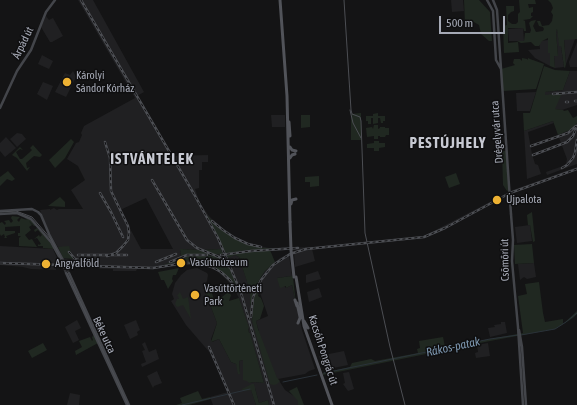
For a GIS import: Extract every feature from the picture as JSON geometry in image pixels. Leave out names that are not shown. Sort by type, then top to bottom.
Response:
[{"type":"main road","name":"Árpád út","points":[[0,108],[17,71],[31,50],[39,26],[56,0]]},
{"type":"main road","points":[[281,0],[289,147],[287,155]]},
{"type":"main road","name":"Drégelyvár utca","points":[[487,0],[493,11],[496,60],[501,69]]},
{"type":"main road","name":"Drégelyvár utca","points":[[493,0],[497,10],[510,193]]},
{"type":"main road","points":[[287,155],[292,155],[295,153],[289,147]]},
{"type":"main road","points":[[289,147],[286,150],[291,222],[291,250],[295,277]]},
{"type":"main road","name":"Csömöri út","points":[[510,193],[513,240],[512,261],[524,405]]},
{"type":"main road","points":[[289,202],[296,199]]},
{"type":"main road","points":[[0,213],[32,209],[36,211],[41,215],[62,260]]},
{"type":"main road","points":[[21,214],[19,212],[22,210]]},
{"type":"main road","points":[[0,213],[21,214],[30,219],[38,226],[56,248]]},
{"type":"main road","points":[[38,226],[41,228],[45,225]]},
{"type":"main road","name":"Béke utca","points":[[68,273],[128,405]]},
{"type":"main road","name":"Kacsóh Pongrác út","points":[[295,277],[297,306],[331,405]]},
{"type":"main road","name":"Kacsóh Pongrác út","points":[[295,277],[301,317]]},
{"type":"main road","points":[[295,300],[297,306]]},
{"type":"main road","points":[[298,323],[301,317]]},
{"type":"main road","points":[[301,317],[308,328]]},
{"type":"shaded area","points":[[78,0],[93,0],[144,92],[137,96],[173,156],[208,155],[208,162],[202,162],[202,170],[199,170],[199,188],[195,189],[200,203],[209,216],[221,228],[233,236],[249,244],[269,248],[314,247],[416,238],[426,235],[513,190],[577,167],[577,169],[506,195],[427,237],[312,249],[315,261],[295,267],[294,253],[289,255],[292,276],[277,278],[286,288],[292,285],[302,330],[315,369],[305,374],[278,379],[285,390],[297,398],[303,405],[269,405],[268,400],[259,403],[255,388],[251,389],[256,405],[213,405],[210,397],[228,392],[211,354],[186,325],[171,301],[174,299],[172,294],[175,283],[187,270],[197,268],[208,275],[207,281],[203,286],[217,323],[211,339],[212,342],[219,339],[231,362],[236,364],[240,373],[239,361],[243,360],[249,383],[264,383],[239,298],[231,284],[217,271],[205,266],[189,264],[163,268],[137,269],[136,271],[56,267],[56,270],[31,269],[0,265],[0,246],[53,249],[57,258],[74,259],[65,247],[58,247],[49,232],[40,210],[50,210],[54,208],[57,210],[83,209],[71,190],[85,180],[78,166],[67,159],[76,143],[79,142],[84,126],[135,98]],"holes":[[[146,198],[173,249],[141,249],[120,210]],[[207,216],[220,229],[233,237],[248,244],[269,249],[246,250],[228,254],[251,251],[299,249],[280,258],[265,271],[257,285],[250,305],[250,290],[239,257],[235,255],[228,257]],[[180,249],[221,249],[228,264],[217,256],[222,254],[214,255],[227,265],[236,285],[221,271],[204,264],[182,261],[164,265],[185,256],[212,255],[193,254],[181,256]],[[258,287],[268,316],[256,321],[259,332],[252,321],[254,296]]]},
{"type":"shaded area","points":[[451,0],[463,0],[464,11],[452,12]]},
{"type":"shaded area","points":[[464,0],[479,0],[490,12],[492,41],[489,41],[481,34],[479,25],[474,22],[465,24]]},
{"type":"shaded area","points":[[519,0],[535,0],[536,4],[528,4],[529,8],[533,7],[531,16],[533,16],[530,19],[523,20],[525,21],[526,31],[524,31],[523,28],[508,28],[508,43],[518,42],[519,52],[504,53],[503,26],[507,25],[506,6],[514,6],[514,11],[508,15],[508,21],[512,24],[516,24],[518,22],[518,14],[520,12]]},
{"type":"shaded area","points":[[548,0],[577,0],[577,39],[564,40],[565,68],[561,46],[559,46],[557,29],[558,56],[554,56],[555,68],[550,66],[548,38],[542,41],[539,46],[535,46],[531,42],[521,43],[517,41],[524,41],[525,33],[530,33],[531,30],[529,23],[531,21],[536,20],[533,26],[536,32],[543,31],[544,29],[543,27],[539,26],[537,21],[540,21],[542,26],[549,25],[552,21],[553,15],[551,12],[553,8]]},
{"type":"shaded area","points":[[46,16],[49,20],[53,18],[63,36],[52,42],[50,42],[41,27]]},
{"type":"shaded area","points":[[523,28],[524,41],[509,41],[508,29]]},
{"type":"shaded area","points":[[557,29],[564,67],[555,68],[554,56],[558,56]]},
{"type":"shaded area","points":[[564,39],[575,39],[566,64]]},
{"type":"shaded area","points":[[548,40],[550,66],[535,58],[528,50],[540,49],[539,41]]},
{"type":"shaded area","points":[[577,42],[577,67],[570,67],[569,62]]},
{"type":"shaded area","points":[[42,55],[53,61],[49,69],[38,64]]},
{"type":"shaded area","points":[[522,58],[528,60],[528,58],[544,64],[536,89],[503,91],[501,69],[515,65],[513,63],[514,59],[520,59],[522,61]]},
{"type":"shaded area","points":[[544,66],[555,70],[570,71],[563,90],[545,92],[545,95],[562,93],[555,109],[564,111],[568,110],[573,118],[577,116],[577,123],[572,129],[558,135],[553,121],[524,131],[523,113],[530,113]]},
{"type":"shaded area","name":"Károlyi Sándor Kórház","points":[[73,71],[76,77],[66,97],[55,92],[65,73],[70,75]]},
{"type":"shaded area","points":[[570,71],[577,71],[577,105],[562,110],[555,109],[544,95],[545,92],[563,90]]},
{"type":"shaded area","points":[[43,82],[53,86],[47,100],[37,94]]},
{"type":"shaded area","points":[[536,92],[530,111],[517,111],[516,93]]},
{"type":"shaded area","points":[[361,113],[361,140],[351,140],[351,114]]},
{"type":"shaded area","points":[[378,113],[378,116],[385,116],[385,121],[381,123],[380,118],[378,118],[378,123],[373,124],[373,118],[371,118],[371,124],[368,124],[368,121],[366,121],[366,116],[373,116],[373,114]]},
{"type":"shaded area","points":[[271,115],[285,115],[285,127],[272,127]]},
{"type":"shaded area","points":[[301,115],[310,115],[310,127],[301,128]]},
{"type":"shaded area","points":[[553,121],[554,123],[528,132],[535,164],[538,165],[541,174],[527,179],[524,131]]},
{"type":"shaded area","points":[[577,123],[577,164],[547,175],[546,172],[566,164],[567,159],[558,135],[571,130]]},
{"type":"shaded area","points":[[374,125],[378,125],[378,129],[380,127],[389,128],[389,135],[386,135],[385,137],[378,136],[378,139],[374,139],[374,136],[367,137],[366,128],[372,127],[373,129]]},
{"type":"shaded area","points":[[17,133],[22,134],[26,139],[17,147],[10,139]]},
{"type":"shaded area","points":[[6,137],[16,148],[5,157],[0,151],[0,143]]},
{"type":"shaded area","points":[[71,139],[74,142],[65,158],[55,168],[49,160]]},
{"type":"shaded area","points":[[374,141],[385,143],[385,147],[379,148],[379,151],[374,151],[374,148],[367,148],[367,144],[374,143]]},
{"type":"shaded area","points":[[33,145],[42,155],[40,157],[34,156],[26,163],[27,168],[30,167],[27,171],[17,158],[12,155],[20,147],[23,150],[20,149],[16,152],[20,159],[22,159],[32,150],[30,148]]},
{"type":"shaded area","points":[[502,151],[506,151],[509,190],[507,191],[503,185]]},
{"type":"shaded area","points":[[8,171],[15,179],[12,181],[7,179],[0,186],[0,177]]},
{"type":"shaded area","points":[[456,173],[460,184],[449,188],[445,177]]},
{"type":"shaded area","points":[[319,176],[319,186],[310,187],[310,182],[305,182],[305,177]]},
{"type":"shaded area","points":[[60,197],[65,202],[65,207],[48,206]]},
{"type":"shaded area","points":[[532,212],[535,241],[533,242],[527,215]]},
{"type":"shaded area","points":[[205,213],[220,229],[240,241],[257,247],[276,249],[246,250],[226,254]]},
{"type":"shaded area","points":[[12,216],[20,217],[17,220],[19,222],[21,218],[31,220],[36,226],[29,221],[32,225],[29,227],[31,230],[25,235],[29,240],[32,239],[37,247],[19,246],[19,238],[21,236],[18,236],[18,233],[20,233],[20,226],[5,227],[5,231],[15,231],[15,233],[6,236],[7,238],[4,238],[4,234],[1,236],[0,223],[2,222],[5,225],[6,223],[4,221],[9,220],[11,223],[13,221],[11,218]]},
{"type":"shaded area","points":[[530,225],[532,241],[517,243],[515,227]]},
{"type":"shaded area","points":[[37,228],[47,238],[54,249],[38,246],[38,244],[41,244],[37,238],[34,239],[39,235],[40,237],[42,235],[38,230],[35,232],[34,230]]},
{"type":"shaded area","points":[[532,244],[534,263],[515,264],[514,245]]},
{"type":"shaded area","points":[[69,246],[72,256],[75,259],[63,258],[58,247]]},
{"type":"shaded area","points":[[180,249],[221,249],[223,254],[201,255],[216,256],[222,260],[230,268],[236,285],[221,271],[204,264],[182,261],[161,266],[185,256],[200,255],[190,254],[181,256]]},
{"type":"shaded area","points":[[270,250],[275,262],[261,277],[254,290],[250,307],[250,295],[246,285],[248,285],[239,257],[235,255],[228,258],[226,255],[246,251]]},
{"type":"shaded area","points":[[534,263],[536,277],[527,279],[524,277],[520,280],[518,264]]},
{"type":"shaded area","points":[[179,268],[176,275],[173,275],[173,281],[168,289],[164,280],[161,280],[158,272]]},
{"type":"shaded area","points":[[318,271],[321,279],[306,283],[306,275]]},
{"type":"shaded area","points":[[292,276],[296,304],[292,285],[286,288],[286,286],[280,288],[277,278]]},
{"type":"shaded area","points":[[539,282],[545,322],[563,319],[563,324],[577,311],[577,314],[573,318],[555,329],[323,375],[323,373],[350,367],[352,363],[371,359],[375,361],[418,353],[417,349],[420,348],[419,341],[443,337],[445,347],[523,333],[518,296],[527,294],[525,284]]},
{"type":"shaded area","points":[[203,286],[212,293],[214,300],[222,297],[228,292],[231,295],[229,301],[239,298],[264,383],[249,383],[243,380],[243,360],[239,361],[240,374],[238,374],[236,364],[231,362],[219,339],[211,342],[217,323]]},
{"type":"shaded area","points":[[258,286],[260,287],[258,296],[261,298],[264,306],[260,319],[256,321],[277,378],[280,381],[274,385],[270,384],[252,321],[254,296]]},
{"type":"shaded area","points":[[319,288],[322,297],[309,302],[307,292]]},
{"type":"shaded area","points":[[180,292],[183,299],[188,297],[191,319],[183,305],[177,307],[175,304],[177,299],[179,299],[177,296]]},
{"type":"shaded area","points":[[77,320],[81,328],[75,331],[79,340],[73,343],[65,327]]},
{"type":"shaded area","points":[[136,320],[140,330],[137,332],[138,335],[130,339],[124,325]]},
{"type":"shaded area","points":[[501,322],[505,322],[507,333],[490,337],[488,328],[495,327],[494,325],[501,324]]},
{"type":"shaded area","points":[[94,335],[98,343],[76,355],[75,351],[82,347],[79,341],[90,337],[92,341],[92,337]]},
{"type":"shaded area","points":[[145,342],[149,352],[156,349],[159,359],[142,367],[141,364],[146,362],[142,351],[145,350],[142,344]]},
{"type":"shaded area","points":[[43,343],[47,350],[32,358],[28,351]]},
{"type":"shaded area","points":[[488,343],[490,356],[476,358],[475,353],[478,352],[477,345]]},
{"type":"shaded area","points":[[344,351],[348,365],[328,369],[325,366],[323,367],[319,356]]},
{"type":"shaded area","points":[[157,371],[162,383],[154,386],[153,388],[147,376]]},
{"type":"shaded area","points":[[349,372],[354,389],[348,391],[343,384],[345,383],[343,373]]},
{"type":"shaded area","points":[[254,384],[259,403],[268,400],[269,405],[256,405],[251,390],[243,391],[242,389]]},
{"type":"shaded area","points":[[297,387],[304,405],[298,405],[298,401],[289,391]]},
{"type":"shaded area","points":[[198,391],[202,399],[210,397],[211,399],[189,405],[176,405],[182,403],[180,398]]},
{"type":"shaded area","points":[[70,393],[80,395],[79,405],[67,405]]},
{"type":"waterway","name":"Rákos-patak","points":[[521,335],[555,329],[577,313]]},
{"type":"waterway","name":"Rákos-patak","points":[[324,373],[490,339],[518,335]]},
{"type":"waterway","name":"Rákos-patak","points":[[283,382],[317,375]]},
{"type":"waterway","name":"Rákos-patak","points":[[182,405],[250,389]]},
{"type":"tunnel","points":[[61,260],[66,273]]},
{"type":"tunnel","points":[[63,260],[69,273]]},
{"type":"tram line","points":[[344,0],[351,110],[352,114],[360,117],[361,121],[365,233],[390,347],[405,405]]},
{"type":"tram line","points":[[350,110],[353,123],[361,138]]},
{"type":"tram line","points":[[0,212],[16,211],[32,217],[51,239],[62,260]]},
{"type":"tram line","points":[[67,273],[128,405]]},
{"type":"railway","points":[[81,0],[218,238],[241,293],[274,405]]},
{"type":"railway","points":[[553,94],[577,92]]},
{"type":"railway","points":[[531,146],[568,133],[576,126]]},
{"type":"railway","points":[[533,155],[567,142],[573,136],[577,126]]},
{"type":"railway","points":[[562,168],[573,158],[577,140]]},
{"type":"railway","points":[[105,142],[110,158],[111,191],[128,226],[129,233],[128,240],[123,246],[116,253],[107,256]]},
{"type":"railway","points":[[251,317],[253,297],[261,280],[273,265],[290,254],[306,249],[424,237],[445,228],[510,193],[577,169]]},
{"type":"railway","points":[[152,180],[187,240],[197,248],[219,257],[229,267]]},
{"type":"railway","points":[[100,193],[123,237]]},
{"type":"railway","points":[[212,221],[235,238],[248,244],[261,247]]},
{"type":"railway","points":[[221,255],[251,251],[298,248]]},
{"type":"railway","points":[[69,252],[75,259],[82,261]]},
{"type":"railway","points":[[156,262],[176,254]]},
{"type":"railway","points":[[78,255],[127,255]]},
{"type":"railway","points":[[170,262],[187,255],[207,255]]},
{"type":"railway","points":[[0,263],[153,268],[184,263],[196,263],[212,267],[221,272],[230,280],[237,290]]},
{"type":"railway","points":[[209,347],[234,405]]},
{"type":"place","name":"Károlyi Sándor Kórház","points":[[67,82]]},
{"type":"place","name":"Újpalota","points":[[497,200]]},
{"type":"place","name":"Vasútmúzeum","points":[[181,263]]},
{"type":"place","name":"Angyalföld","points":[[46,264]]},
{"type":"place","name":"Vasúttörténeti Park","points":[[195,295]]},
{"type":"district","name":"PESTÚJHELY","points":[[448,143]]},
{"type":"district","name":"ISTVÁNTELEK","points":[[152,159]]}]
